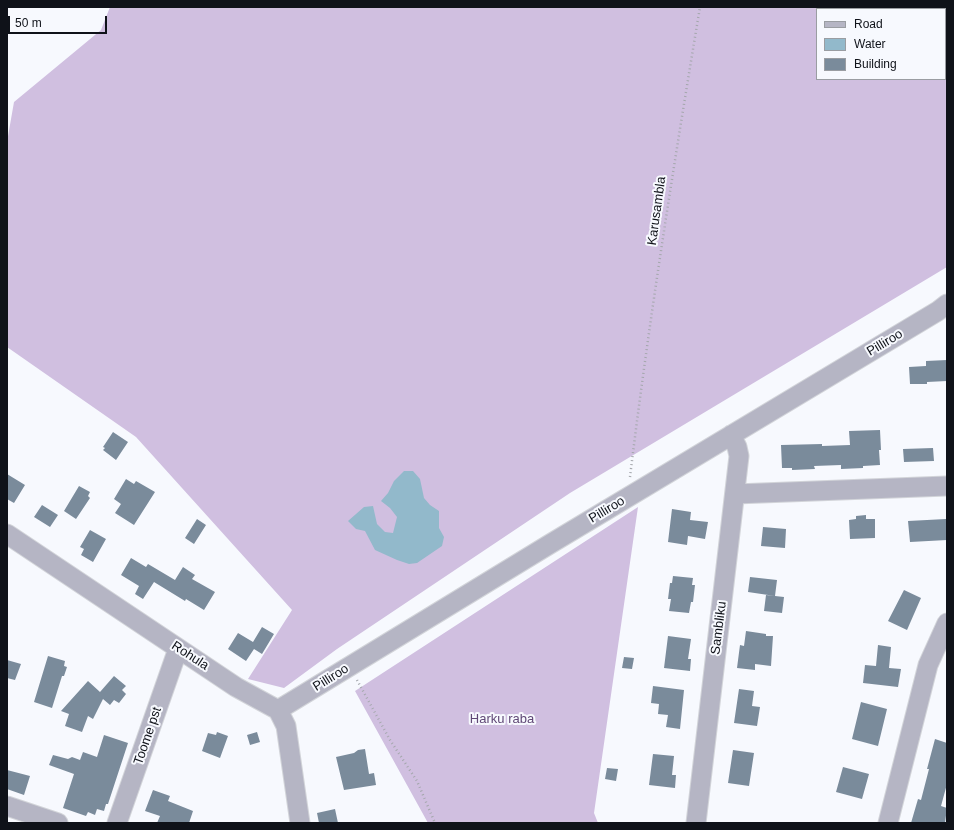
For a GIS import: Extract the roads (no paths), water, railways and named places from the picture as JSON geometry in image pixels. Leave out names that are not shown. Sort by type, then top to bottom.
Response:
[{"type":"street","name":"Pilliroo","points":[[278,710],[731,435],[944,308]]},
{"type":"street","name":"Sambliku","points":[[696,823],[739,456],[737,447],[731,435]]},
{"type":"street","points":[[735,494],[947,486]]},
{"type":"street","name":"Rohula","points":[[7,534],[236,687],[278,710]]},
{"type":"street","points":[[888,823],[928,665],[947,624]]},
{"type":"street","name":"Toome pst","points":[[117,823],[178,649]]},
{"type":"street","points":[[278,710],[286,726],[300,823]]},
{"type":"street","points":[[7,806],[58,823]]},
{"type":"water","points":[[404,471],[413,471],[420,479],[424,498],[430,505],[439,511],[439,528],[444,537],[442,546],[417,563],[409,564],[375,550],[365,531],[356,529],[348,521],[364,507],[373,506],[377,524],[385,532],[393,533],[397,517],[390,508],[381,501],[388,493],[394,481]]},
{"type":"park label","name":"Harku raba","points":[[502,719]]}]
